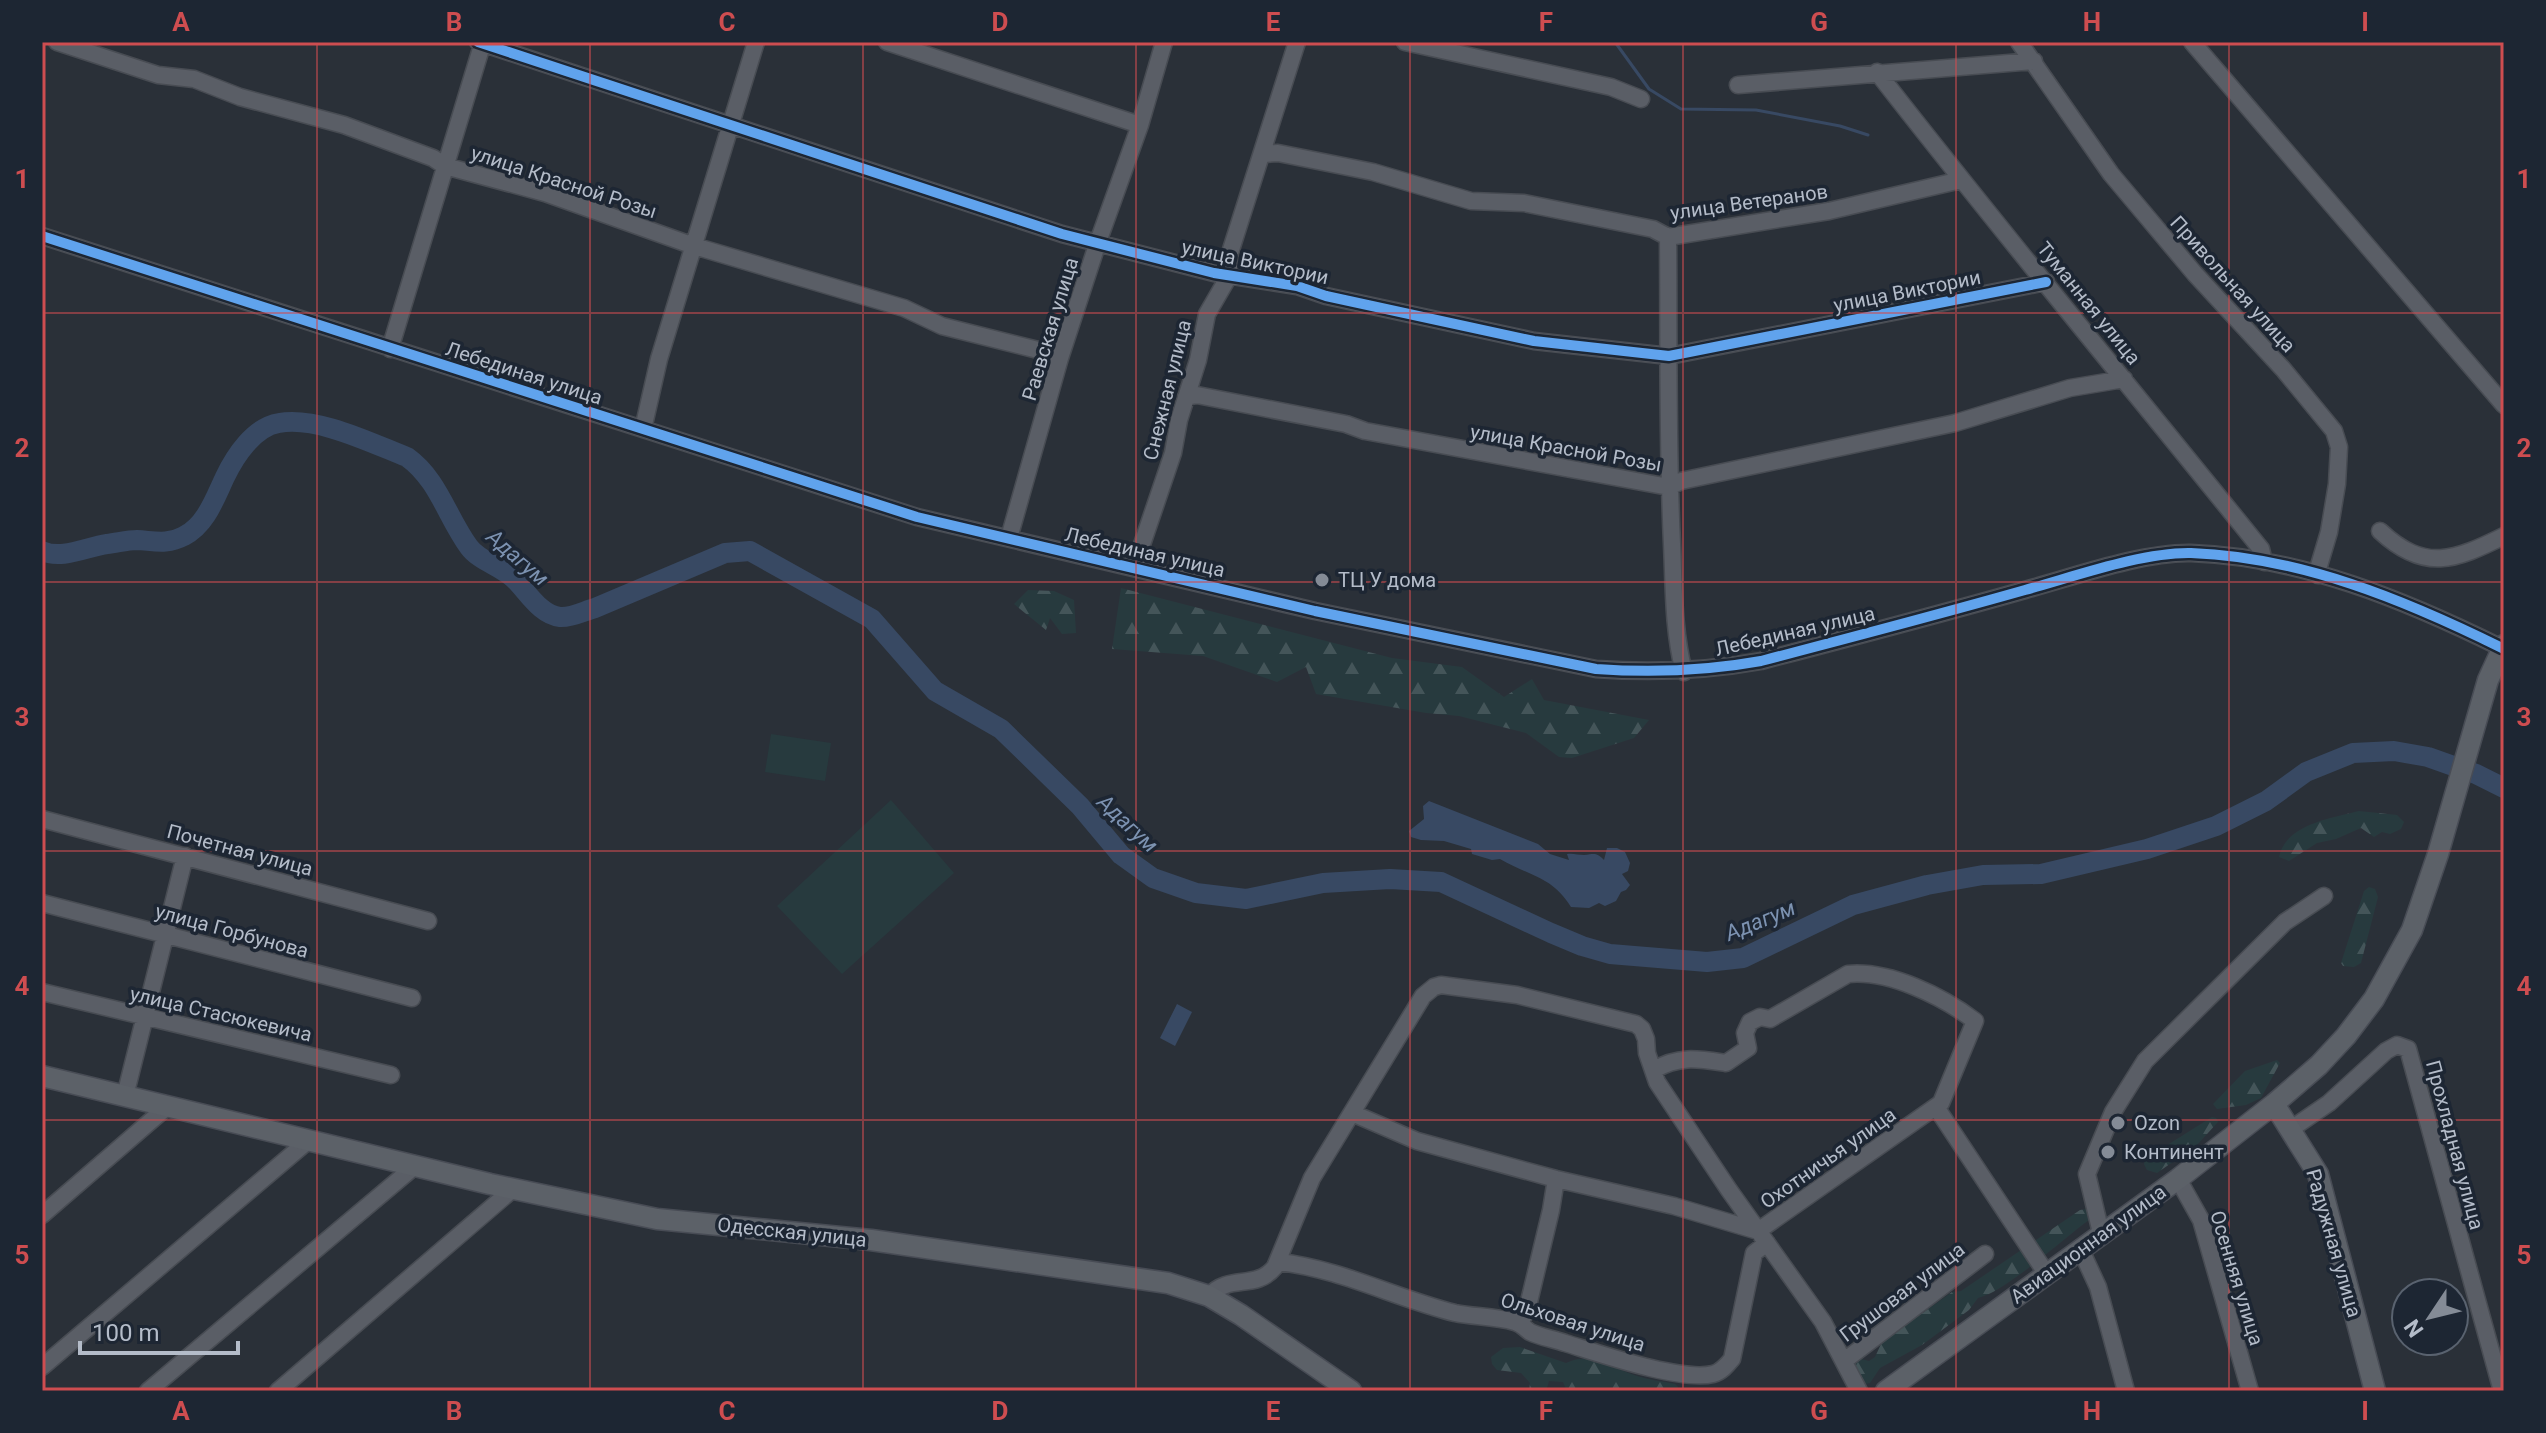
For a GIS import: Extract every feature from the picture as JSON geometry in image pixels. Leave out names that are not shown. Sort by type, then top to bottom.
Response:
[{"type":"main road","name":"Авиационная улица","points":[[1886,1391],[2178,1179],[2274,1104],[2319,1065],[2346,1036],[2374,999],[2412,930],[2438,854],[2488,680],[2503,647]]},
{"type":"main road","name":"Одесская улица","points":[[42,1076],[513,1189],[657,1219],[871,1240],[1168,1283],[1209,1296],[1351,1391]]},
{"type":"main road","name":"Радужная улица","points":[[2274,1104],[2318,1174],[2375,1391]]},
{"type":"street","name":"улица Красной Розы","points":[[57,42],[158,75],[194,79],[240,97],[344,125],[433,158],[445,166],[545,193],[694,246],[904,308],[942,326],[1060,358]]},
{"type":"street","points":[[390,349],[481,42]]},
{"type":"street","name":"улица Виктории","points":[[481,42],[1040,227],[1229,276],[1297,286],[1326,296],[1534,341],[1669,356],[2046,282]]},
{"type":"street","points":[[643,429],[659,359],[756,42]]},
{"type":"street","points":[[887,42],[1140,125]]},
{"type":"street","name":"Раевская улица","points":[[1009,538],[1060,358],[1140,125],[1164,42]]},
{"type":"street","name":"Снежная улица","points":[[1134,568],[1173,453],[1207,314],[1229,276],[1229,256],[1297,42]]},
{"type":"street","points":[[1405,42],[1611,87],[1641,99]]},
{"type":"street","name":"Привольная улица","points":[[2019,42],[2111,174],[2334,431],[2339,447],[2337,484],[2318,575]]},
{"type":"street","points":[[2192,42],[2504,405]]},
{"type":"street","points":[[1738,85],[2034,61]]},
{"type":"street","name":"Туманная улица","points":[[1877,72],[2261,549],[2264,562]]},
{"type":"street","name":"улица Ветеранов","points":[[1262,154],[1278,153],[1373,172],[1471,201],[1524,203],[1653,229],[1668,237],[1829,211],[1961,180]]},
{"type":"street","name":"Лебединая улица","points":[[42,236],[917,517],[1315,611],[1596,669],[1684,672],[1761,661],[2095,570],[2157,556],[2190,553],[2264,562],[2355,585],[2417,607],[2503,647]]},
{"type":"street","points":[[1668,237],[1669,487],[1675,615],[1684,672]]},
{"type":"street","name":"улица Красной Розы","points":[[1186,397],[1197,395],[1346,424],[1381,434],[1669,487],[1681,481],[1955,423],[2070,388],[2124,379]]},
{"type":"street","points":[[2380,531],[2419,557],[2446,560],[2504,536]]},
{"type":"street","name":"Почетная улица","points":[[42,819],[428,921]]},
{"type":"street","points":[[125,1096],[185,856]]},
{"type":"street","points":[[2101,1233],[2087,1174],[2113,1112],[2145,1061],[2285,922],[2324,896]]},
{"type":"street","name":"улица Горбунова","points":[[42,903],[412,998]]},
{"type":"street","name":"Охотничья улица","points":[[1352,1113],[1417,1141],[1556,1179],[1674,1206],[1762,1237],[1941,1103],[1975,1021],[1924,989],[1861,973],[1848,974],[1770,1019],[1760,1017],[1750,1022],[1745,1033],[1748,1048],[1726,1063],[1691,1057],[1668,1062],[1654,1070]]},
{"type":"street","points":[[1209,1296],[1216,1288],[1230,1282],[1257,1281],[1268,1275],[1279,1262],[1312,1178],[1423,996],[1441,985],[1517,995],[1636,1024],[1642,1029],[1657,1082],[1687,1130],[1823,1322],[1859,1391]]},
{"type":"street","name":"улица Стасюкевича","points":[[42,992],[391,1075]]},
{"type":"street","name":"Прохладная улица","points":[[2291,1129],[2329,1103],[2386,1051],[2397,1045],[2408,1049],[2502,1391]]},
{"type":"street","points":[[42,1215],[168,1106]]},
{"type":"street","points":[[1936,1107],[2046,1273]]},
{"type":"street","points":[[42,1367],[309,1140]]},
{"type":"street","points":[[148,1391],[415,1166]]},
{"type":"street","points":[[1520,1323],[1527,1310],[1556,1179]]},
{"type":"street","name":"Осенняя улица","points":[[2178,1179],[2201,1220],[2250,1391]]},
{"type":"street","points":[[278,1391],[513,1189]]},
{"type":"street","name":"Ольховая улица","points":[[1279,1262],[1341,1274],[1400,1297],[1458,1314],[1486,1315],[1520,1323],[1529,1331],[1650,1368],[1691,1375],[1714,1374],[1732,1359],[1754,1253],[1762,1237]]},
{"type":"street","points":[[2080,1248],[2098,1287],[2126,1391]]},
{"type":"street","name":"Грушовая улица","points":[[1844,1361],[1985,1254]]},
{"type":"green space","points":[[1121,588],[1392,658],[1462,667],[1504,697],[1532,679],[1544,700],[1649,720],[1634,738],[1572,758],[1559,757],[1526,733],[1459,716],[1316,694],[1306,667],[1277,682],[1203,656],[1112,649]]},
{"type":"green space","points":[[1028,590],[1054,591],[1074,600],[1076,633],[1062,634],[1050,618],[1046,630],[1014,604]]},
{"type":"green space","points":[[771,734],[831,743],[825,781],[765,772]]},
{"type":"green space","points":[[891,800],[954,873],[842,974],[777,906]]},
{"type":"green space","points":[[2359,811],[2397,815],[2404,822],[2401,829],[2390,834],[2382,832],[2374,837],[2361,828],[2317,843],[2289,861],[2279,857],[2283,846],[2300,830]]},
{"type":"green space","points":[[2369,887],[2375,889],[2378,897],[2361,963],[2354,967],[2343,966],[2341,963],[2364,891]]},
{"type":"green space","points":[[2277,1060],[2280,1063],[2261,1098],[2246,1105],[2217,1109],[2213,1104],[2245,1071]]},
{"type":"green space","points":[[2212,1117],[2218,1122],[2197,1145],[2157,1173],[2147,1170],[2145,1159]]},
{"type":"green space","points":[[2087,1209],[2089,1220],[2034,1264],[2003,1286],[1978,1298],[1969,1310],[1922,1345],[1880,1368],[1870,1383],[1861,1385],[1852,1362],[1861,1359],[1869,1361],[1875,1357],[1882,1342],[1952,1292],[1961,1291],[2080,1210]]},
{"type":"green space","points":[[1520,1347],[1566,1363],[1576,1359],[1593,1359],[1678,1387],[1676,1391],[1567,1391],[1563,1382],[1549,1381],[1546,1391],[1529,1391],[1530,1383],[1521,1373],[1497,1370],[1492,1364],[1491,1357],[1503,1348]]},
{"type":"water","points":[[1429,801],[1538,844],[1550,854],[1569,860],[1567,854],[1595,854],[1604,860],[1607,848],[1617,848],[1625,852],[1630,863],[1628,871],[1622,874],[1630,885],[1616,901],[1605,906],[1599,903],[1589,908],[1571,907],[1548,883],[1500,859],[1472,854],[1471,849],[1444,841],[1411,837],[1409,831],[1424,819],[1423,806]]},
{"type":"water","points":[[1177,1004],[1192,1012],[1175,1046],[1160,1038]]},
{"type":"waterway","points":[[1615,42],[1649,89],[1681,109],[1756,110],[1840,126],[1868,135]]},
{"type":"waterway","name":"Адагум","points":[[42,551],[66,554],[130,540],[161,542],[178,539],[192,531],[204,518],[234,460],[261,430],[279,423],[294,422],[327,427],[407,457],[418,466],[473,552],[509,574],[540,607],[553,615],[564,617],[578,614],[725,553],[750,551],[872,619],[935,691],[1001,729],[1080,806],[1121,855],[1153,878],[1196,893],[1246,899],[1323,883],[1390,879],[1441,882],[1551,933],[1610,954],[1707,962],[1743,958],[1853,905],[1927,885],[1983,875],[2041,874],[2147,849],[2216,826],[2266,801],[2306,772],[2353,753],[2394,751],[2428,757],[2504,788]]},
{"type":"cycle path","points":[[478,42],[1062,234],[1214,273],[1297,286],[1326,296],[1534,341],[1669,356],[2046,282]]},
{"type":"cycle path","points":[[42,236],[917,517],[1315,611],[1596,669],[1679,670],[1761,661],[2108,566],[2191,553],[2232,556],[2312,572],[2428,613],[2502,648]]},
{"type":"place","name":"ТЦ У дома","points":[[1322,580]]},
{"type":"place","name":"Ozon","points":[[2118,1123]]},
{"type":"place","name":"Континент","points":[[2108,1152]]}]
